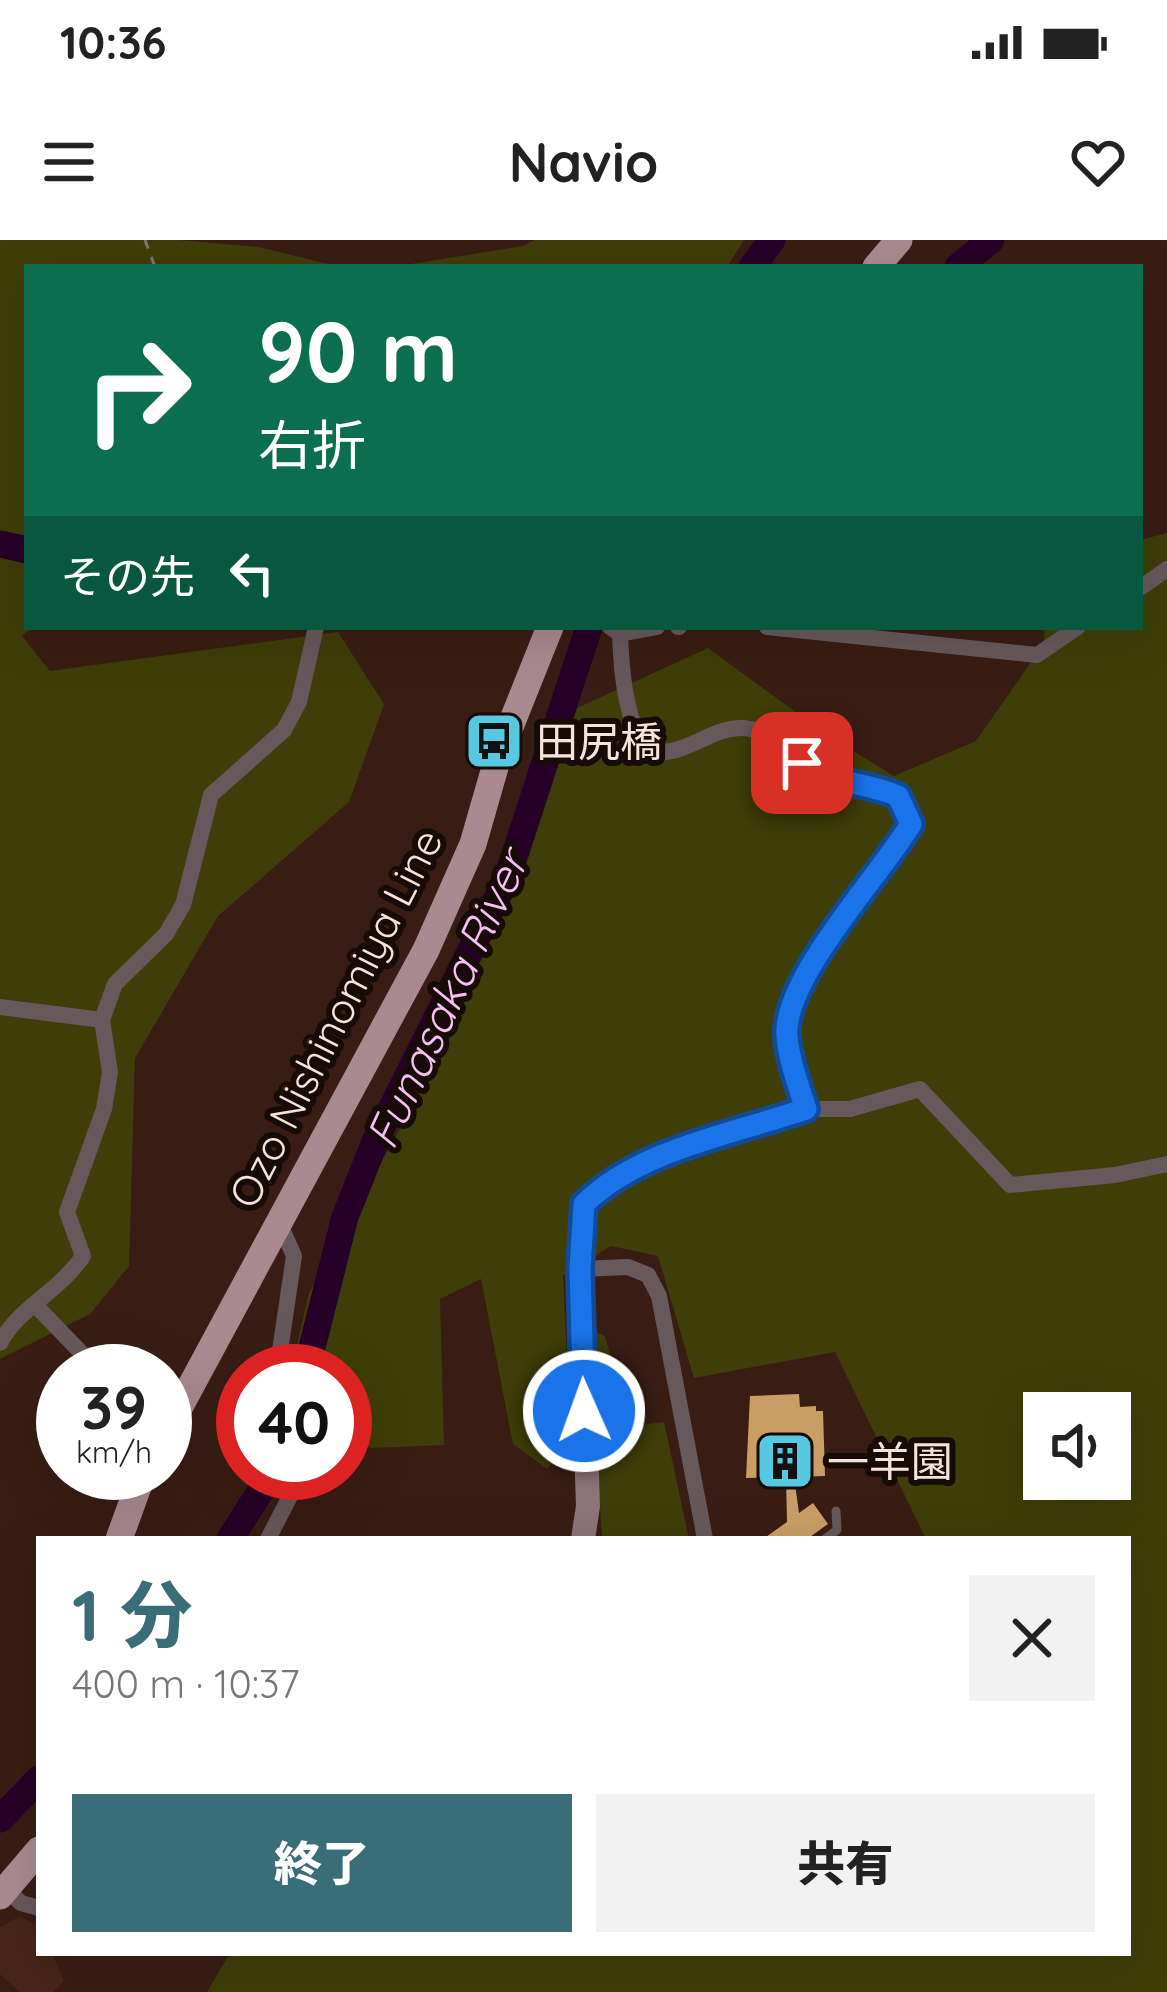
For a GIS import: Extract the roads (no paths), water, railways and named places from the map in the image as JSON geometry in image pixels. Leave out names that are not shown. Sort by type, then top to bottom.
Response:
[{"type":"main road","points":[[879,264],[899,240]]},
{"type":"main road","name":"Ozo Nishinomiya Line","points":[[192,1384],[426,950],[472,844],[498,757],[549,630]]},
{"type":"main road","points":[[119,1536],[133,1500]]},
{"type":"main road","points":[[4,1893],[36,1854]]},
{"type":"street","points":[[0,1343],[11,1323],[38,1306],[83,1256],[67,1212],[104,1109],[110,1072],[102,1020],[115,984],[166,934],[183,905],[211,795],[284,730],[299,702],[315,630]]},
{"type":"street","points":[[614,630],[638,738],[645,748],[664,753],[732,728],[748,728],[767,735],[823,779],[876,786],[898,796],[908,811],[911,824],[802,977],[790,1007],[787,1036],[806,1109]]},
{"type":"street","points":[[814,630],[923,636],[1037,655],[1074,630]]},
{"type":"street","points":[[0,1007],[102,1020]]},
{"type":"street","points":[[583,1536],[587,1506],[580,1269],[584,1204],[605,1184],[639,1166],[806,1109],[850,1109],[920,1089],[1010,1185],[1115,1175],[1167,1164]]},
{"type":"street","points":[[279,1222],[294,1256],[281,1344]]},
{"type":"street","points":[[580,1269],[628,1267],[649,1275],[659,1296],[705,1536]]},
{"type":"street","points":[[38,1306],[74,1344]]},
{"type":"street","points":[[270,1536],[288,1500]]},
{"type":"street","points":[[4,1893],[36,1907]]},
{"type":"lane","points":[[829,1536],[837,1530],[836,1511]]},
{"type":"waterway","points":[[754,264],[772,240]]},
{"type":"waterway","name":"Funasaka River","points":[[962,264],[991,240]]},
{"type":"waterway","points":[[0,544],[24,549]]},
{"type":"waterway","name":"Funasaka River","points":[[313,1344],[345,1217],[376,1139],[508,876],[588,630]]},
{"type":"waterway","name":"Funasaka River","points":[[232,1536],[255,1500]]},
{"type":"waterway","name":"Funasaka River","points":[[0,1819],[36,1782]]},
{"type":"place","name":"田尻橋","points":[[494,741]]},
{"type":"place","name":"一羊園","points":[[785,1461]]}]
